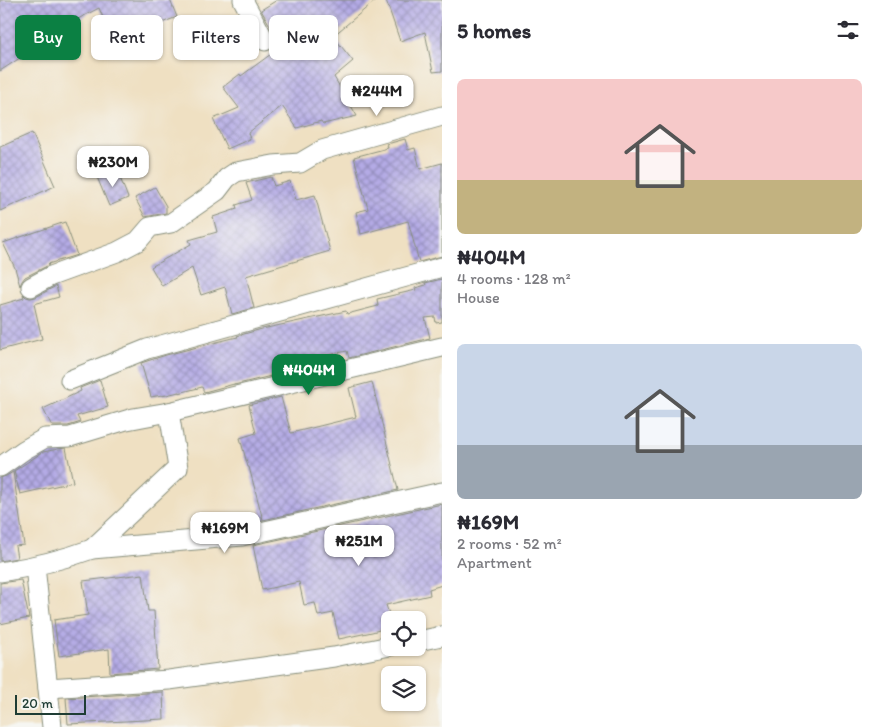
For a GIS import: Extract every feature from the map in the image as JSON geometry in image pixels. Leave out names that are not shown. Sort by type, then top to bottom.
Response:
[{"type":"street","points":[[242,0],[265,41]]},
{"type":"street","points":[[31,287],[51,276],[138,242],[150,227],[171,223],[216,191],[227,178],[236,172],[273,164],[300,163],[322,150],[442,116]]},
{"type":"street","points":[[70,380],[147,349],[442,267]]},
{"type":"street","points":[[0,467],[45,438],[70,437],[127,420],[169,412],[442,348]]},
{"type":"street","points":[[92,549],[178,468],[169,412]]},
{"type":"street","points":[[0,572],[35,566],[92,549],[242,536],[442,492]]},
{"type":"street","points":[[35,566],[52,727]]},
{"type":"street","points":[[426,639],[442,636]]},
{"type":"street","points":[[48,688],[169,680],[334,657],[381,648]]},
{"type":"building","points":[[0,0],[170,0],[176,15],[173,15],[173,19],[163,22],[163,15],[102,15],[99,8],[81,17],[81,15],[15,15],[15,60],[17,60],[0,71]]},
{"type":"building","points":[[277,0],[376,0],[338,32],[338,15],[269,15],[269,24],[261,10]]},
{"type":"building","points":[[386,0],[442,0],[442,71],[433,72],[425,32],[400,41]]},
{"type":"building","points":[[338,42],[353,61],[334,77],[357,116],[323,124],[321,121],[297,128],[282,106],[248,133],[250,139],[227,149],[213,119],[239,108],[223,87],[240,74],[241,76],[269,56],[269,60],[338,60]]},
{"type":"building","points":[[32,133],[55,186],[0,211],[0,147]]},
{"type":"building","points":[[405,139],[408,150],[415,148],[420,169],[442,163],[442,256],[419,262],[408,221],[361,234],[356,212],[368,209],[354,157],[388,148],[387,144]]},
{"type":"building","points":[[117,170],[128,198],[109,206],[97,177]]},
{"type":"building","points":[[271,177],[274,186],[290,181],[296,200],[315,195],[330,251],[246,276],[254,308],[232,314],[225,287],[201,295],[192,268],[162,286],[151,267],[191,244],[189,240],[217,232],[213,217],[237,209],[236,205],[252,200],[246,183]]},
{"type":"building","points":[[155,187],[166,206],[166,213],[145,217],[135,198]]},
{"type":"building","points":[[65,222],[77,255],[48,264],[25,277],[20,286],[15,268],[3,243]]},
{"type":"building","points":[[442,279],[442,322],[436,323],[435,317],[425,318],[430,338],[349,358],[347,351],[305,360],[295,363],[295,366],[274,371],[275,375],[204,392],[202,387],[151,397],[141,363],[262,329],[346,311],[347,314],[378,306],[377,299],[416,290],[415,288],[426,285],[425,283]]},
{"type":"building","points":[[56,286],[59,297],[34,304],[42,339],[0,350],[0,305],[24,298],[23,294],[30,298],[36,297]]},
{"type":"building","points":[[100,380],[108,407],[77,416],[80,422],[78,423],[68,426],[52,426],[43,409],[81,391],[80,388]]},
{"type":"building","points":[[372,382],[398,490],[263,520],[240,438],[256,433],[249,405],[281,397],[291,433],[356,417],[349,388]]},
{"type":"building","points":[[66,448],[73,482],[20,494],[14,471],[43,452]]},
{"type":"building","points":[[13,472],[24,545],[15,546],[17,558],[0,561],[0,478]]},
{"type":"building","points":[[442,504],[442,585],[429,589],[430,595],[386,605],[388,611],[381,611],[381,630],[372,632],[339,639],[333,613],[318,616],[315,603],[304,605],[299,582],[262,590],[253,545]]},
{"type":"building","points":[[143,574],[148,611],[154,611],[158,669],[110,673],[109,649],[59,656],[54,620],[88,615],[83,581]]},
{"type":"building","points":[[21,580],[29,618],[0,624],[0,583]]},
{"type":"building","points":[[163,692],[164,719],[68,724],[66,698]]}]
